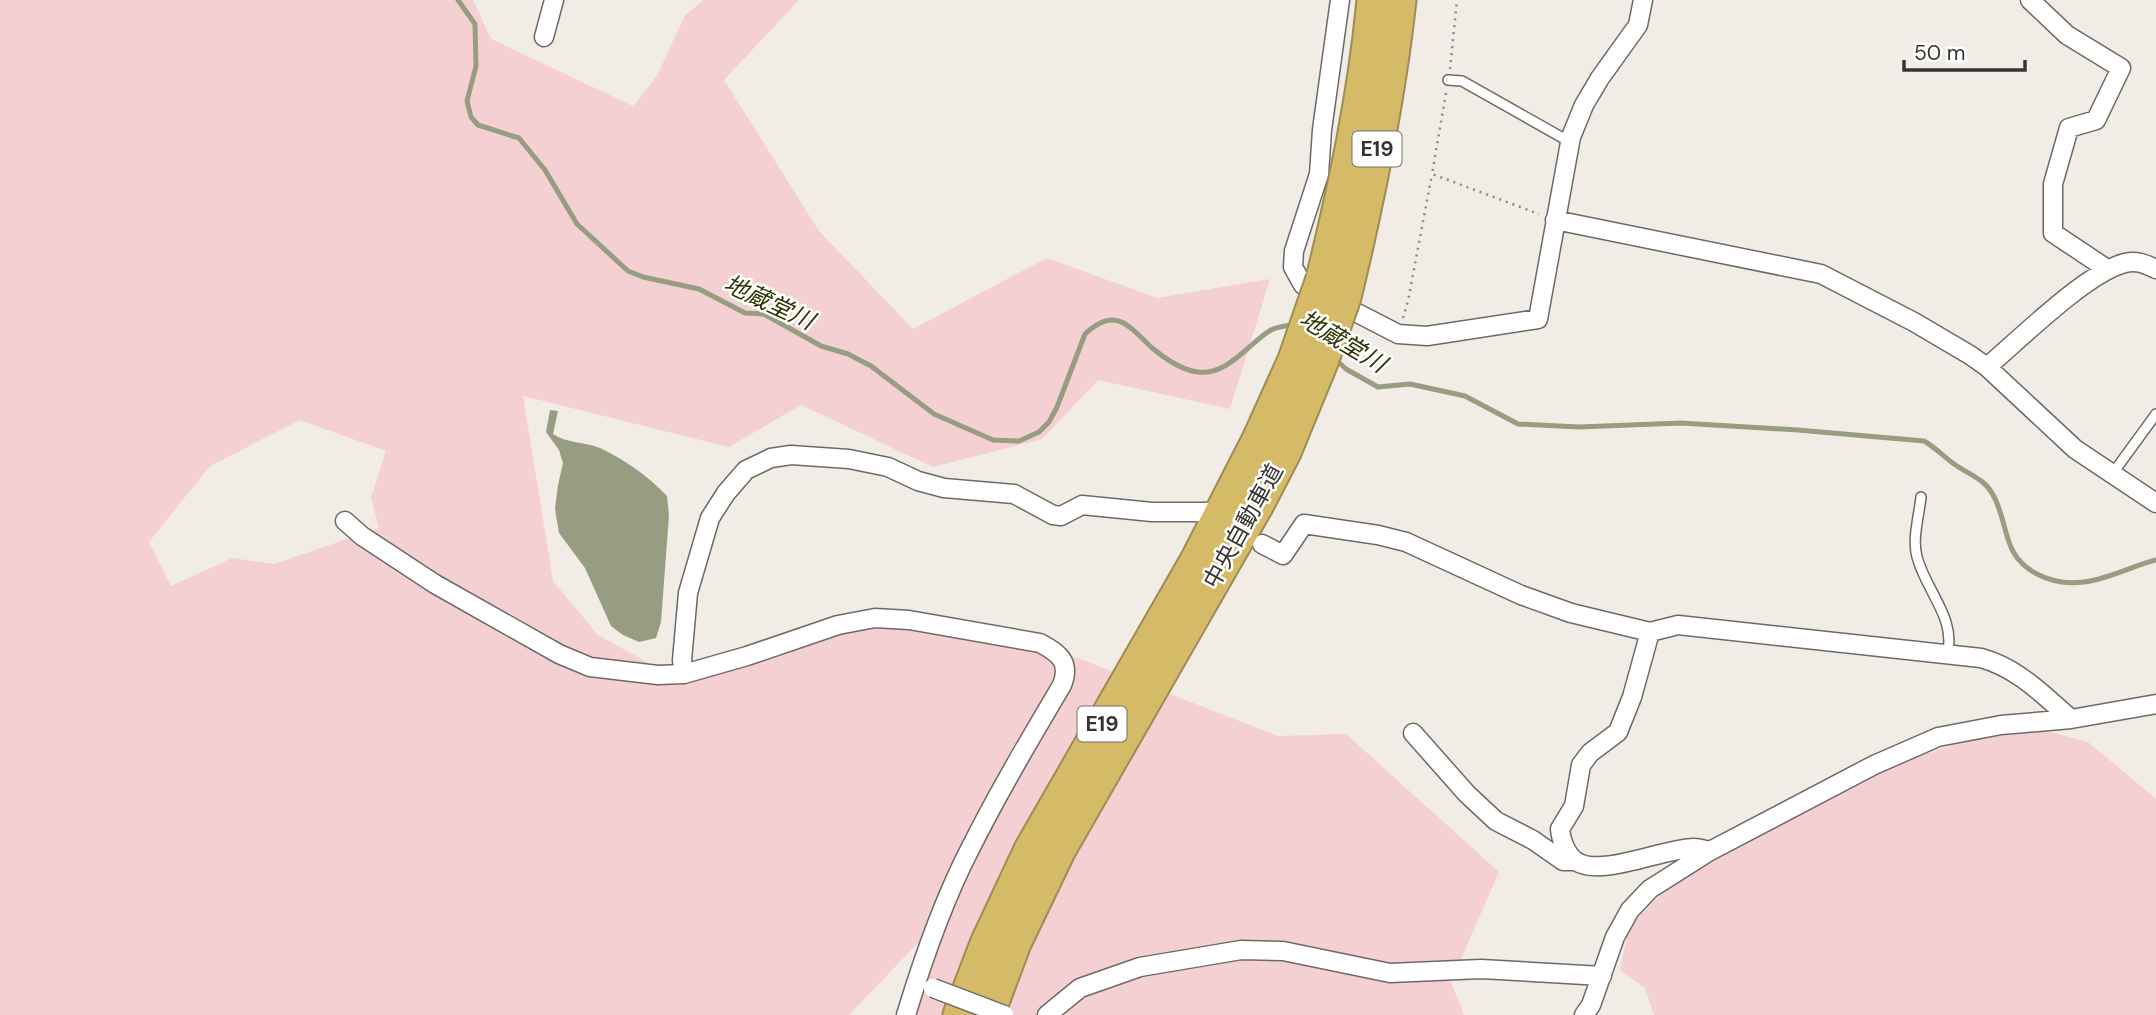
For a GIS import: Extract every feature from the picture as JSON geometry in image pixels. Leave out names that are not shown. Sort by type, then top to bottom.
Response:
[{"type":"highway","name":"中央自動車道","points":[[960,1015],[987,944],[1031,850],[1197,561],[1272,446],[1321,362],[1334,288],[1348,176],[1367,72],[1374,0]]},
{"type":"highway","name":"中央自動車道","points":[[1334,288],[1371,185],[1391,75],[1399,0]]},
{"type":"highway","name":"中央自動車道","points":[[987,1015],[1014,943],[1059,849],[1136,711],[1237,540],[1272,446]]},
{"type":"street","points":[[544,37],[554,0]]},
{"type":"street","points":[[1340,0],[1322,130],[1319,174],[1294,251],[1293,267],[1303,285],[1398,334],[1427,336],[1538,319],[1570,142],[1584,105],[1638,25],[1643,0]]},
{"type":"street","points":[[2030,0],[2067,36],[2122,68],[2096,120],[2069,128],[2053,184],[2053,233],[2107,269]]},
{"type":"street","points":[[1555,220],[1821,275],[1914,322],[1987,367],[2075,449],[2156,503]]},
{"type":"street","points":[[1987,367],[2075,292],[2107,269],[2140,261],[2156,269]]},
{"type":"street","points":[[684,674],[682,660],[688,593],[710,518],[726,493],[746,470],[771,458],[790,455],[849,458],[887,467],[918,481],[944,488],[1014,494],[1053,515],[1061,516],[1082,505],[1152,512],[1207,512]]},
{"type":"street","points":[[345,521],[362,536],[435,584],[559,654],[590,667],[657,675],[684,674],[838,625],[874,618],[909,620],[1040,643],[1057,652],[1065,667],[1062,685],[968,852],[924,985],[906,1015]]},
{"type":"street","points":[[1262,544],[1283,555],[1304,524],[1378,535],[1406,542],[1521,595],[1570,613],[1650,632],[1678,625],[1981,658],[1999,663],[2017,673],[2071,719]]},
{"type":"street","points":[[1576,861],[1562,843],[1560,829],[1574,806],[1581,765],[1590,753],[1618,732],[1632,697],[1650,632]]},
{"type":"street","points":[[1584,1015],[1591,1005],[1615,937],[1630,910],[1656,884],[1710,851],[1874,765],[1938,737],[2001,725],[2071,719],[2156,704]]},
{"type":"street","points":[[1413,733],[1458,785],[1496,821],[1533,840],[1563,862],[1576,861],[1594,866],[1693,848],[1710,851]]},
{"type":"street","points":[[1047,1015],[1080,988],[1140,967],[1241,950],[1283,951],[1390,973],[1481,969],[1602,976]]},
{"type":"street","points":[[924,985],[1004,1015]]},
{"type":"lane","points":[[1448,80],[1462,82],[1570,142]]},
{"type":"lane","points":[[2113,473],[2156,414]]},
{"type":"lane","points":[[1921,497],[1916,556],[1930,591],[1950,628],[1947,655]]},
{"type":"path","points":[[1398,334],[1408,301],[1432,174],[1448,80],[1457,0]]},
{"type":"path","points":[[1432,174],[1555,220]]},
{"type":"shaded area","points":[[0,0],[473,0],[491,39],[633,106],[657,76],[685,15],[704,0],[799,0],[724,80],[819,231],[913,329],[1047,258],[1157,298],[1270,279],[1230,409],[1098,380],[1042,439],[933,467],[801,405],[729,447],[523,396],[553,581],[598,635],[677,679],[870,624],[1075,657],[1278,736],[1346,734],[1499,872],[1451,982],[1464,1015],[909,1015],[936,924],[849,1015],[0,1015]],"holes":[[[300,420],[386,451],[371,498],[379,528],[274,564],[232,558],[171,586],[149,542],[210,466]]]},
{"type":"shaded area","points":[[550,410],[558,411],[553,434],[609,452],[644,475],[667,496],[669,515],[661,622],[656,638],[639,642],[611,626],[585,568],[559,533],[555,509],[563,463],[559,450],[546,432]]},
{"type":"shaded area","points":[[2043,730],[2088,742],[2156,799],[2156,1015],[1654,1015],[1645,988],[1620,970],[1627,936],[1639,916],[1676,881],[1725,847],[1877,771],[1968,740]]},
{"type":"waterway","name":"地蔵堂川","points":[[458,0],[475,24],[476,66],[467,101],[471,117],[478,125],[519,138],[545,170],[577,224],[628,271],[643,277],[699,289],[745,313],[764,314],[821,346],[848,354],[871,366],[934,414],[993,440],[1019,441],[1039,432],[1049,422],[1085,334],[1105,321],[1121,322],[1167,359],[1185,369],[1198,372],[1209,372],[1228,364],[1273,329],[1291,325],[1294,327]]},
{"type":"waterway","name":"地蔵堂川","points":[[1335,359],[1346,369],[1378,387],[1410,384],[1465,396],[1518,424],[1579,427],[1681,423],[1924,441],[1988,488],[1998,504],[2011,548],[2017,558],[2037,574],[2060,582],[2084,582],[2156,560]]}]
